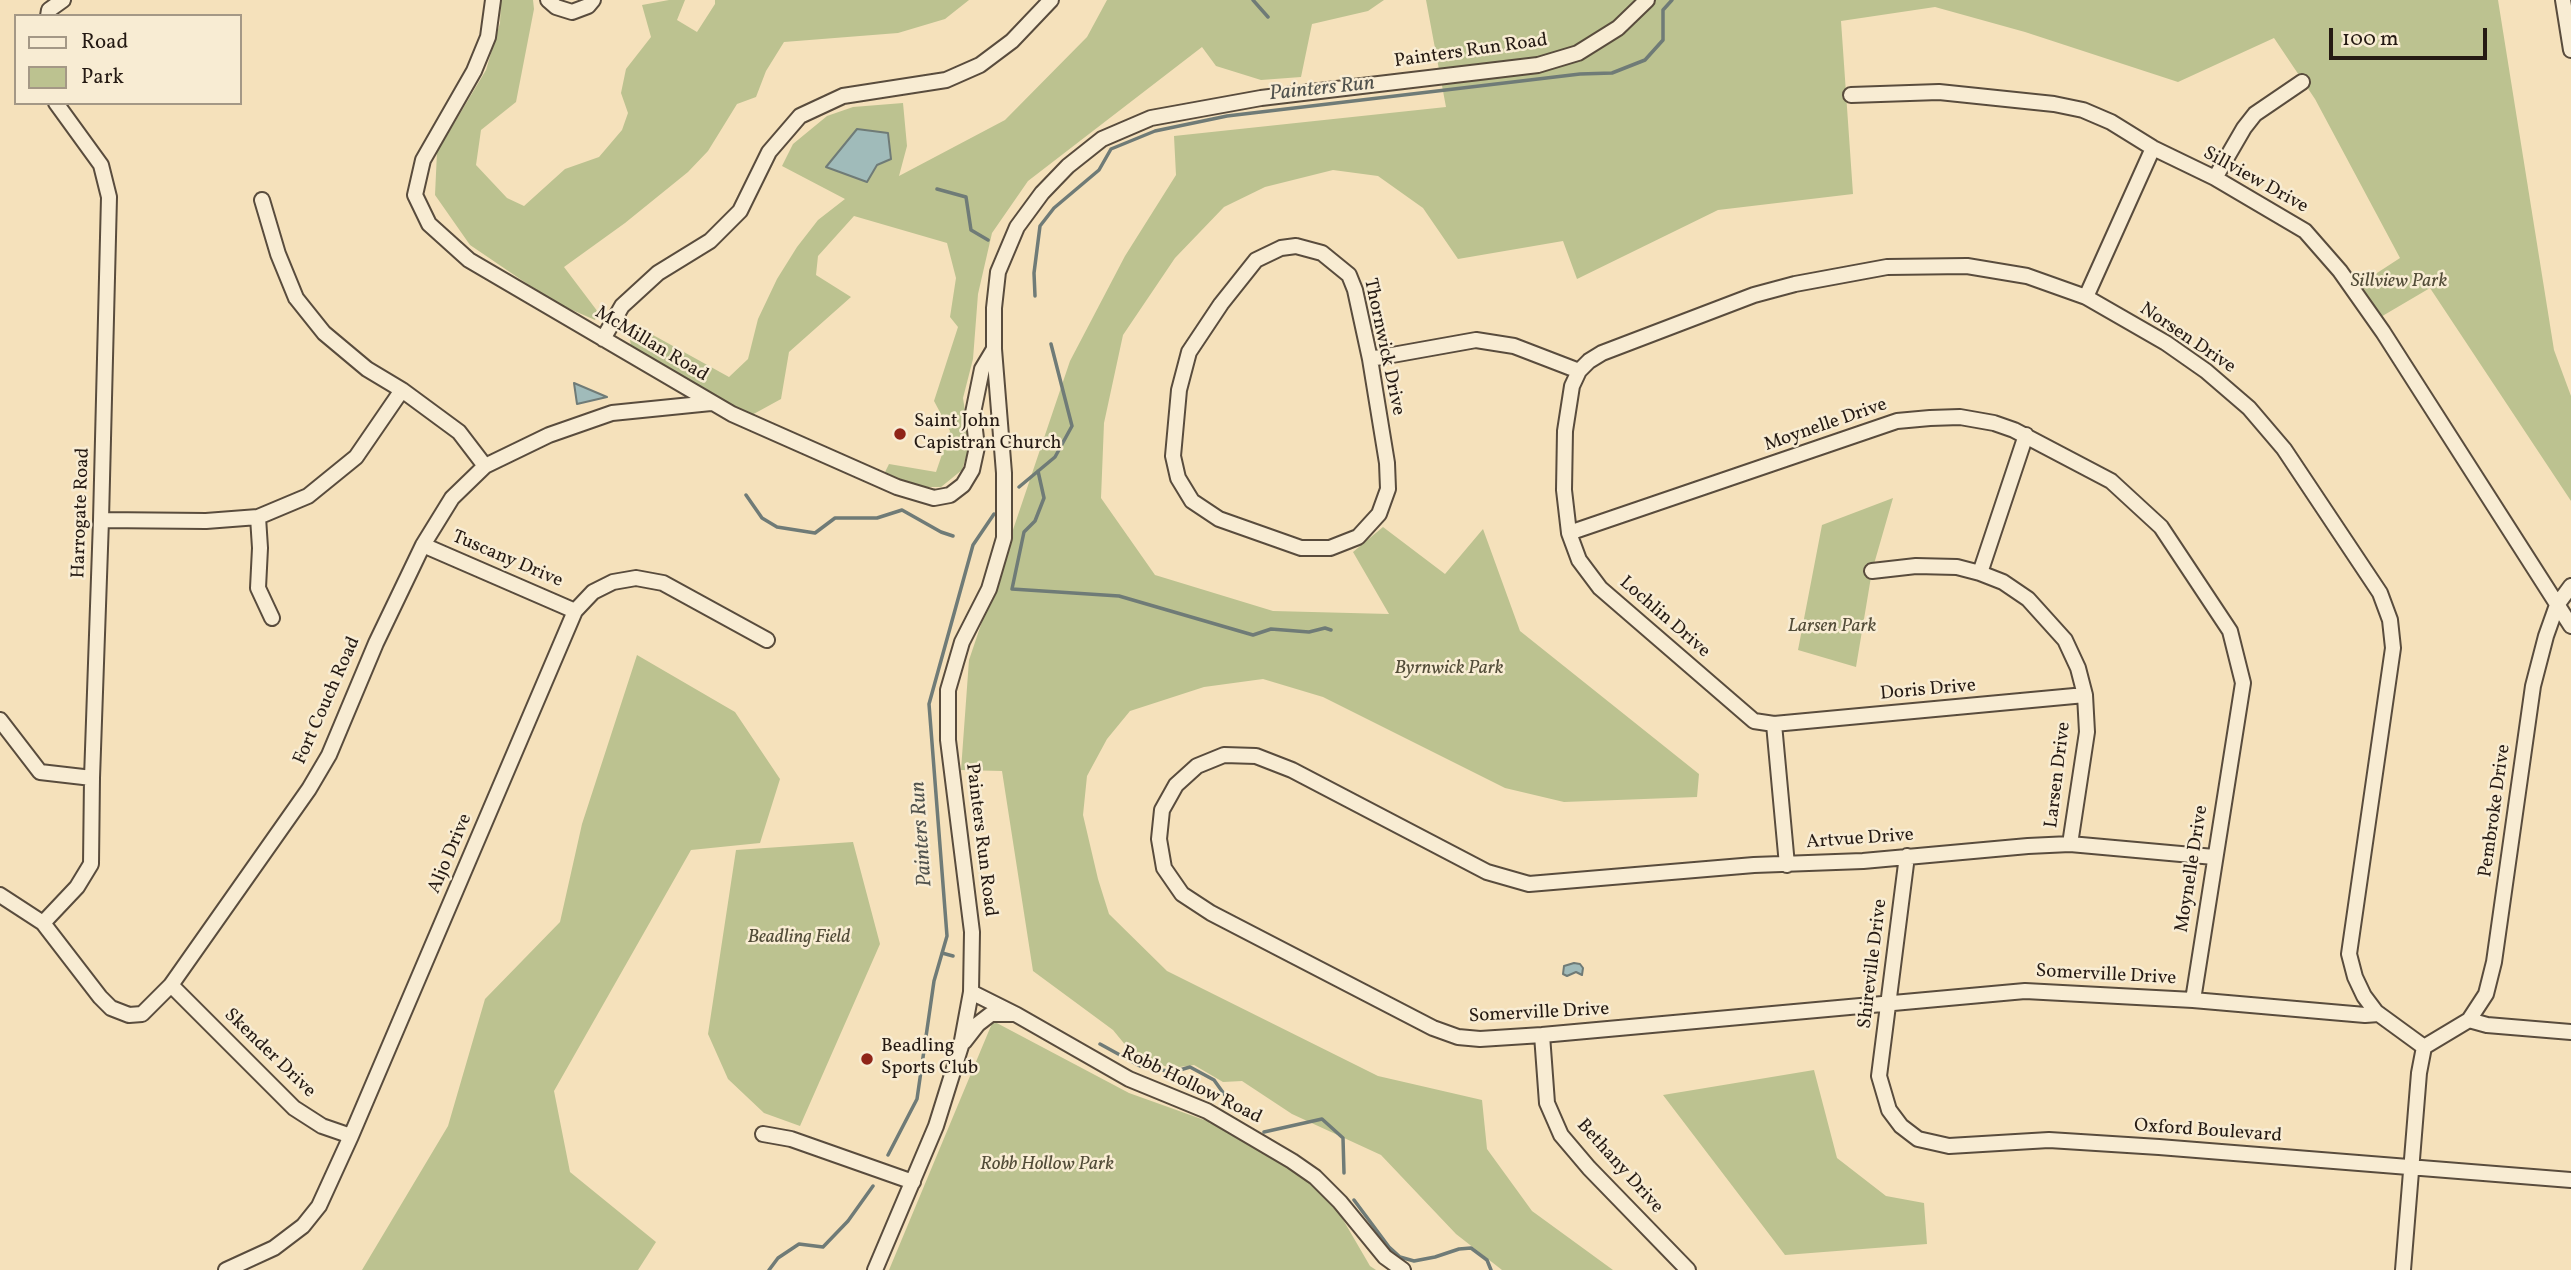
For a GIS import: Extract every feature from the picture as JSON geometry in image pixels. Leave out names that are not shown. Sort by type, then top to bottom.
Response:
[{"type":"street","points":[[49,14],[63,0]]},
{"type":"street","name":"McMillan Road","points":[[493,0],[488,37],[474,71],[423,160],[415,195],[429,224],[469,260],[711,403],[897,488],[934,498],[950,495],[963,485],[972,470],[977,447],[973,413],[982,369],[994,349]]},
{"type":"street","points":[[548,0],[556,7],[572,12],[587,6],[593,0]]},
{"type":"street","points":[[603,339],[622,306],[657,273],[710,241],[740,211],[769,152],[800,116],[843,96],[946,80],[980,65],[1012,41],[1051,0]]},
{"type":"street","name":"Painters Run Road","points":[[875,1270],[936,1126],[961,1046],[971,992],[972,932],[948,740],[948,690],[962,642],[989,590],[1004,538],[1004,473],[994,349],[994,308],[998,272],[1017,227],[1042,193],[1068,166],[1102,139],[1151,118],[1261,98],[1538,65],[1578,53],[1618,28],[1647,0]]},
{"type":"street","points":[[2563,0],[2571,50]]},
{"type":"street","points":[[2214,178],[2255,114],[2302,82]]},
{"type":"street","name":"Sillview Drive","points":[[1851,95],[1939,92],[2054,104],[2083,110],[2111,122],[2153,148],[2214,178],[2305,231],[2340,271],[2383,332],[2571,626]]},
{"type":"street","name":"Harrogate Road","points":[[43,923],[77,887],[91,864],[109,197],[101,165],[57,105]]},
{"type":"street","points":[[2086,297],[2153,148]]},
{"type":"street","points":[[262,200],[278,254],[296,298],[324,333],[367,369],[402,390],[459,432],[485,466]]},
{"type":"street","name":"Thornwick Drive","points":[[1296,246],[1322,253],[1349,275],[1355,290],[1370,359],[1387,463],[1388,489],[1378,514],[1357,537],[1330,548],[1301,548],[1219,519],[1192,501],[1178,478],[1173,456],[1178,390],[1189,352],[1221,304],[1256,260],[1281,248],[1296,246]]},
{"type":"street","name":"Norsen Drive","points":[[1579,371],[1602,353],[1754,295],[1795,284],[1887,267],[1967,266],[2027,276],[2086,297],[2166,343],[2206,370],[2249,408],[2284,449],[2380,593],[2390,620],[2393,648],[2349,954],[2360,987],[2379,1014],[2424,1048]]},
{"type":"street","points":[[1370,359],[1476,340],[1514,346],[1579,371]]},
{"type":"street","name":"Lochlin Drive","points":[[1579,371],[1568,400],[1564,490],[1569,533],[1579,560],[1600,588],[1754,721],[1774,724]]},
{"type":"street","points":[[101,520],[206,521],[258,517],[308,496],[356,457],[402,390]]},
{"type":"street","name":"Fort Couch Road","points":[[0,895],[43,923],[100,997],[121,1013],[142,1014],[171,985],[309,789],[423,545],[452,498],[485,466],[549,435],[612,413],[711,403]]},
{"type":"street","name":"Moynelle Drive","points":[[1569,533],[1897,421],[1960,417],[1994,423],[2026,435],[2111,481],[2161,527],[2230,631],[2243,683],[2193,1000]]},
{"type":"street","points":[[1980,573],[2026,435]]},
{"type":"street","points":[[258,517],[258,588],[271,618]]},
{"type":"street","name":"Tuscany Drive","points":[[423,545],[575,611]]},
{"type":"street","name":"Larsen Drive","points":[[1872,571],[1916,566],[1957,567],[1980,573],[2003,582],[2028,599],[2065,640],[2078,668],[2085,695],[2087,732],[2070,844]]},
{"type":"street","name":"Aljo Drive","points":[[226,1270],[274,1248],[303,1226],[319,1206],[575,611],[593,592],[613,582],[636,578],[663,583],[767,640]]},
{"type":"street","name":"Pembroke Drive","points":[[2469,1020],[2486,994],[2494,962],[2533,686],[2557,605],[2571,586]]},
{"type":"street","name":"Doris Drive","points":[[1774,724],[2085,695]]},
{"type":"street","points":[[0,720],[40,772],[92,778]]},
{"type":"street","points":[[1774,724],[1787,865]]},
{"type":"street","name":"Somerville Drive","points":[[1510,880],[1475,866],[1292,770],[1255,755],[1224,755],[1197,766],[1176,785],[1162,810],[1159,839],[1164,867],[1182,894],[1211,913],[1458,1037],[1479,1039],[1542,1035],[2025,991],[2193,1000],[2365,1016],[2379,1014]]},
{"type":"street","name":"Artvue Drive","points":[[1510,880],[1528,884],[1754,865],[1787,865],[2070,844],[2214,857]]},
{"type":"street","name":"Shireville Drive","points":[[1879,1076],[1908,856]]},
{"type":"street","name":"Skender Drive","points":[[171,985],[294,1108],[322,1126],[351,1136]]},
{"type":"street","name":"Robb Hollow Road","points":[[971,992],[1107,1067],[1207,1111],[1293,1161],[1315,1177],[1340,1202],[1385,1257],[1403,1270]]},
{"type":"street","points":[[961,1046],[978,1024],[990,1014],[1017,1015]]},
{"type":"street","points":[[2403,1270],[2419,1073],[2424,1048],[2469,1020],[2487,1025],[2571,1032]]},
{"type":"street","name":"Bethany Drive","points":[[1542,1035],[1547,1103],[1561,1135],[1588,1168],[1688,1270]]},
{"type":"street","name":"Oxford Boulevard","points":[[1879,1076],[1889,1110],[1901,1126],[1918,1139],[1949,1146],[2049,1140],[2571,1180]]},
{"type":"street","points":[[763,1134],[791,1139],[913,1182]]},
{"type":"green space","points":[[501,0],[533,0],[534,9],[516,102],[481,130],[476,165],[507,198],[524,206],[565,169],[599,157],[622,130],[628,113],[621,93],[626,69],[651,37],[642,5],[685,0],[677,20],[697,32],[715,0],[969,0],[945,19],[898,33],[784,42],[766,71],[756,97],[737,104],[708,151],[688,172],[625,223],[564,267],[598,312],[595,320],[554,302],[470,245],[435,195],[437,152],[486,70],[500,23]]},
{"type":"green space","points":[[1107,0],[1384,0],[1368,11],[1312,24],[1301,77],[1261,80],[1216,66],[1202,47],[1028,181],[992,233],[978,294],[973,359],[963,398],[970,444],[962,470],[941,487],[925,487],[884,474],[889,464],[936,472],[950,431],[934,401],[958,327],[950,317],[956,278],[947,243],[854,216],[818,256],[816,275],[851,297],[789,352],[781,399],[750,416],[704,392],[631,347],[629,333],[644,330],[729,377],[748,359],[758,319],[777,279],[797,247],[818,220],[845,199],[782,166],[793,144],[827,116],[853,107],[903,103],[907,146],[899,176],[1005,120],[1087,37]]},
{"type":"green space","points":[[1426,0],[2498,0],[2554,350],[2571,396],[2571,501],[2430,288],[2379,318],[2357,286],[2400,258],[2315,99],[2274,38],[2178,82],[2025,32],[1935,7],[1841,21],[1853,194],[1718,210],[1577,279],[1563,241],[1458,259],[1423,208],[1378,176],[1333,170],[1265,187],[1224,207],[1175,258],[1123,335],[1104,423],[1101,498],[1155,575],[1273,611],[1389,614],[1353,552],[1383,527],[1445,574],[1483,529],[1520,631],[1699,774],[1697,797],[1564,802],[1505,788],[1323,697],[1263,679],[1204,687],[1130,711],[1107,739],[1087,776],[1083,815],[1109,914],[1167,971],[1378,1076],[1482,1100],[1487,1149],[1532,1211],[1613,1270],[1502,1270],[1456,1234],[1381,1155],[1292,1114],[1242,1081],[1223,1082],[1194,1065],[1172,1068],[1136,1058],[1113,1030],[1033,971],[1002,771],[961,770],[969,660],[1070,361],[1125,256],[1176,175],[1174,136],[1446,107]]},
{"type":"green space","name":"Larsen Park","points":[[1893,498],[1872,571],[1856,667],[1798,650],[1822,525]]},
{"type":"green space","points":[[637,655],[735,712],[780,779],[760,843],[691,850],[554,1091],[570,1172],[656,1242],[638,1270],[362,1270],[448,1126],[485,999],[560,922],[582,824]]},
{"type":"green space","name":"Beadling Field","points":[[853,842],[880,944],[800,1126],[764,1113],[728,1079],[708,1034],[736,850]]},
{"type":"green space","name":"Robb Hollow Park","points":[[993,1021],[1129,1093],[1221,1126],[1305,1178],[1338,1211],[1370,1266],[1376,1270],[889,1270]]},
{"type":"green space","points":[[1814,1070],[1837,1158],[1886,1196],[1924,1203],[1927,1244],[1785,1255],[1663,1095]]},
{"type":"water","points":[[857,129],[888,133],[891,159],[877,165],[867,182],[826,167]]},
{"type":"water","points":[[574,383],[607,397],[577,404]]},
{"type":"water","points":[[1574,963],[1583,968],[1582,975],[1576,972],[1567,976],[1563,974],[1564,966]]},
{"type":"waterway","points":[[1253,0],[1268,17]]},
{"type":"waterway","name":"Painters Run","points":[[1035,296],[1034,273],[1040,226],[1054,208],[1099,170],[1111,149],[1155,131],[1227,116],[1580,74],[1612,73],[1645,60],[1663,40],[1663,10],[1672,0]]},
{"type":"waterway","points":[[937,189],[966,197],[971,230],[988,240]]},
{"type":"waterway","name":"Painters Run","points":[[1019,487],[1055,457],[1072,426],[1051,344]]},
{"type":"waterway","points":[[1038,471],[1044,498],[1035,521],[1024,532],[1012,589],[1119,596],[1253,635],[1271,629],[1309,632],[1325,628],[1331,630]]},
{"type":"waterway","points":[[746,495],[762,518],[777,527],[815,533],[835,518],[877,518],[902,510],[953,536]]},
{"type":"waterway","name":"Painters Run","points":[[888,1155],[917,1099],[934,981],[947,936],[929,704],[973,545],[994,514]]},
{"type":"waterway","points":[[942,953],[953,956]]},
{"type":"waterway","points":[[1100,1044],[1140,1066],[1173,1072],[1190,1067],[1214,1080],[1232,1105]]},
{"type":"waterway","points":[[1264,1132],[1322,1119],[1343,1138],[1344,1173]]},
{"type":"waterway","name":"Painters Run","points":[[769,1270],[778,1258],[799,1244],[823,1247],[848,1221],[873,1186]]},
{"type":"waterway","points":[[1354,1200],[1389,1247],[1400,1257],[1414,1261],[1471,1248],[1487,1260],[1491,1270]]},
{"type":"place","name":"Saint John Capistran Church","points":[[900,434]]},
{"type":"place","name":"Beadling Sports Club","points":[[867,1059]]},
{"type":"park label","name":"Sillview Park","points":[[2399,283]]},
{"type":"park label","name":"Byrnwick Park","points":[[1449,670]]}]
